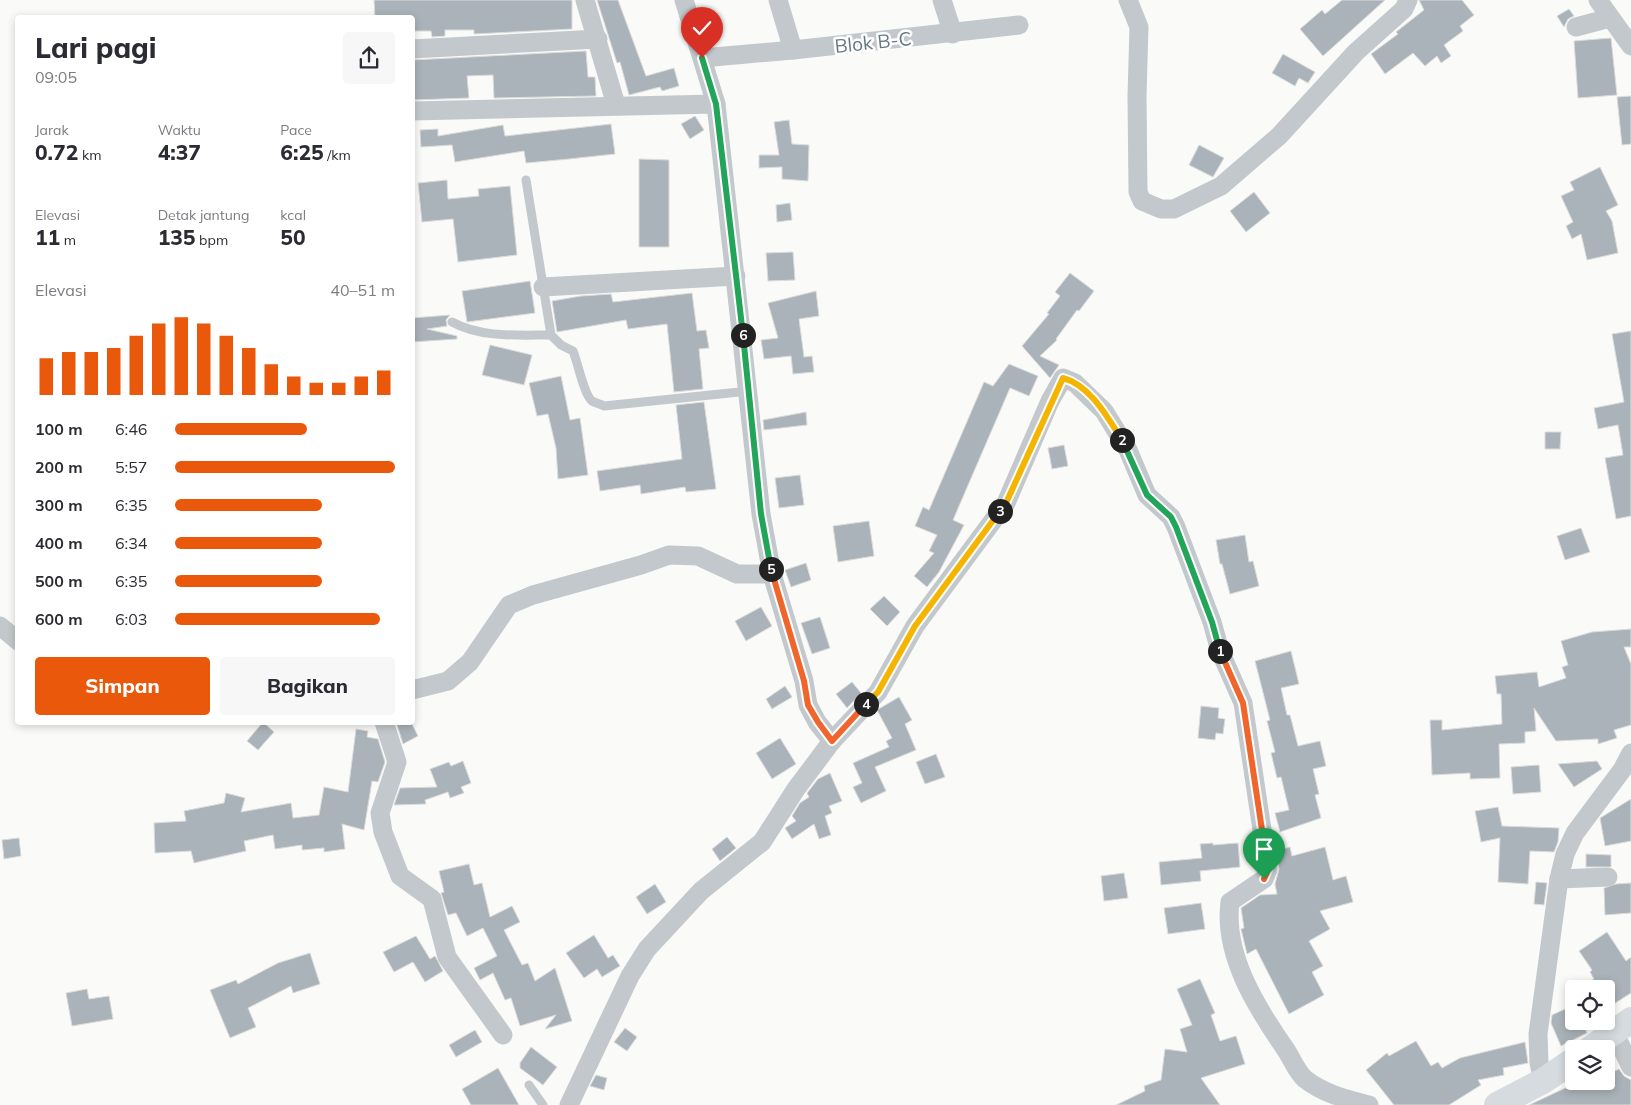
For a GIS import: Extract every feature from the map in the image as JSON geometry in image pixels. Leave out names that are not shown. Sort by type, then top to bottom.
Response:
[{"type":"street","points":[[585,0],[616,105]]},
{"type":"street","points":[[684,0],[716,104],[761,514],[772,574],[804,681],[808,705],[832,741]]},
{"type":"street","points":[[778,0],[793,50]]},
{"type":"street","points":[[942,0],[953,34]]},
{"type":"street","points":[[1128,0],[1139,27],[1136,96],[1138,192],[1142,201],[1161,210],[1174,209],[1221,186],[1242,169],[1279,136],[1356,52],[1404,9],[1408,0]]},
{"type":"street","points":[[1598,0],[1631,46]]},
{"type":"street","points":[[1576,27],[1610,18]]},
{"type":"street","name":"Blok B-C","points":[[702,58],[953,34],[1019,25]]},
{"type":"street","points":[[415,49],[598,39]]},
{"type":"street","points":[[415,111],[716,104]]},
{"type":"street","points":[[543,287],[736,276]]},
{"type":"street","points":[[569,1105],[630,976],[647,949],[700,891],[762,842],[796,789],[832,741],[878,692],[915,626],[1006,503],[1062,379],[1075,383],[1104,411],[1128,450],[1147,495],[1174,522],[1209,613],[1220,651],[1243,703],[1268,870],[1264,879],[1230,902],[1227,921],[1235,958],[1264,1018],[1304,1078],[1325,1093],[1369,1105]]},
{"type":"street","points":[[415,689],[448,681],[470,662],[509,605],[533,595],[641,565],[669,554],[698,556],[737,574],[772,574]]},
{"type":"street","points":[[0,626],[15,638]]},
{"type":"street","points":[[385,725],[397,762],[380,813],[383,832],[400,876],[404,881],[432,899],[447,957],[503,1035]]},
{"type":"street","points":[[1531,1092],[1539,1064],[1538,1034],[1559,879],[1565,854],[1574,833],[1622,770],[1631,753]]},
{"type":"street","points":[[1559,879],[1608,877]]},
{"type":"street","points":[[1603,1040],[1623,1026],[1631,1068]]},
{"type":"street","points":[[1497,1105],[1531,1092],[1565,1067]]},
{"type":"lane","points":[[526,180],[551,335],[561,345],[573,351],[580,368],[585,390],[592,401],[604,406],[749,391]]},
{"type":"lane","points":[[452,322],[460,326],[500,334],[551,335]]},
{"type":"lane","points":[[529,1085],[543,1105]]},
{"type":"building","points":[[374,0],[572,0],[572,29],[474,34],[474,30],[445,30],[445,36],[432,37],[431,31],[415,31],[415,15],[375,15]]},
{"type":"building","points":[[597,0],[618,0],[646,76],[674,68],[679,86],[662,91],[660,87],[629,95],[620,62],[617,63]]},
{"type":"building","points":[[1342,0],[1385,0],[1323,56],[1300,29],[1322,10],[1325,14]]},
{"type":"building","points":[[1419,0],[1462,0],[1474,15],[1460,26],[1463,31],[1444,45],[1451,56],[1441,63],[1437,56],[1425,66],[1413,53],[1385,74],[1371,54],[1398,34],[1396,32],[1424,10]]},
{"type":"building","points":[[1569,9],[1574,16],[1568,19],[1564,27],[1557,16]]},
{"type":"building","points":[[1611,38],[1617,95],[1578,98],[1574,41]]},
{"type":"building","points":[[586,51],[588,77],[595,77],[596,96],[494,98],[493,75],[467,76],[469,98],[415,100],[415,60]]},
{"type":"building","points":[[1283,54],[1315,72],[1308,83],[1299,78],[1295,86],[1272,73]]},
{"type":"building","points":[[1631,96],[1631,144],[1622,145],[1617,97]]},
{"type":"building","points":[[695,116],[704,130],[690,139],[681,124]]},
{"type":"building","points":[[789,120],[792,144],[809,145],[808,181],[782,179],[782,167],[759,168],[759,155],[779,155],[774,122]]},
{"type":"building","points":[[611,124],[615,154],[526,163],[524,151],[455,162],[452,145],[421,147],[420,130],[438,129],[438,136],[503,125],[505,136]]},
{"type":"building","points":[[1199,145],[1224,158],[1213,177],[1189,165]]},
{"type":"building","points":[[639,159],[669,160],[669,247],[639,247]]},
{"type":"building","points":[[1600,167],[1618,205],[1606,211],[1612,221],[1618,253],[1587,260],[1581,234],[1572,239],[1566,226],[1573,222],[1561,196],[1574,190],[1570,182]]},
{"type":"building","points":[[447,180],[448,199],[479,196],[478,189],[510,186],[517,255],[458,262],[453,219],[422,222],[418,183]]},
{"type":"building","points":[[1254,192],[1270,213],[1246,232],[1230,211]]},
{"type":"building","points":[[790,203],[792,220],[777,222],[776,205]]},
{"type":"building","points":[[793,252],[795,280],[768,281],[766,253]]},
{"type":"building","points":[[1070,273],[1094,291],[1079,311],[1077,310],[1057,340],[1040,356],[1059,365],[1050,378],[1022,346],[1049,314],[1047,313],[1060,296],[1055,292]]},
{"type":"building","points":[[530,281],[535,313],[467,322],[462,291]]},
{"type":"building","points":[[816,291],[819,316],[799,319],[804,357],[812,356],[814,372],[793,374],[791,356],[764,359],[761,340],[778,338],[768,303]]},
{"type":"building","points":[[692,293],[697,331],[706,330],[709,348],[699,349],[703,389],[674,392],[667,324],[628,329],[626,320],[557,332],[552,301],[581,296],[611,294],[613,302]]},
{"type":"building","points":[[450,315],[446,320],[447,326],[427,329],[457,336],[457,339],[415,342],[415,318]]},
{"type":"building","points":[[1631,331],[1631,516],[1616,519],[1605,458],[1623,455],[1618,425],[1598,429],[1594,408],[1624,402],[1612,334]]},
{"type":"building","points":[[490,345],[532,355],[524,385],[482,375]]},
{"type":"building","points":[[1009,364],[1038,376],[1029,396],[1010,388],[953,520],[964,525],[939,572],[927,587],[914,576],[934,553],[929,551],[937,535],[915,526],[923,507],[929,510],[984,382],[993,386]]},
{"type":"building","points":[[561,376],[570,420],[580,418],[588,475],[558,479],[556,448],[548,414],[537,416],[529,383]]},
{"type":"building","points":[[704,402],[716,489],[686,492],[685,487],[641,494],[640,485],[600,491],[597,471],[682,459],[676,405]]},
{"type":"building","points":[[806,412],[807,425],[764,430],[763,420]]},
{"type":"building","points":[[1545,432],[1561,432],[1560,449],[1545,449]]},
{"type":"building","points":[[1064,445],[1068,466],[1052,469],[1048,448]]},
{"type":"building","points":[[800,475],[804,505],[779,508],[775,478]]},
{"type":"building","points":[[869,521],[874,556],[838,562],[833,526]]},
{"type":"building","points":[[1581,528],[1590,552],[1565,560],[1557,536]]},
{"type":"building","points":[[1245,535],[1249,562],[1253,561],[1259,586],[1230,594],[1222,564],[1220,564],[1216,540]]},
{"type":"building","points":[[806,563],[811,580],[791,587],[785,570]]},
{"type":"building","points":[[884,596],[900,612],[887,626],[870,609]]},
{"type":"building","points":[[761,607],[772,626],[746,641],[735,621]]},
{"type":"building","points":[[820,617],[830,648],[812,654],[801,623]]},
{"type":"building","points":[[1631,629],[1631,647],[1624,647],[1631,664],[1631,725],[1614,730],[1617,738],[1598,744],[1598,739],[1556,741],[1534,708],[1536,731],[1525,732],[1525,743],[1499,744],[1500,778],[1470,779],[1470,773],[1432,775],[1430,720],[1442,720],[1442,730],[1502,724],[1501,694],[1497,694],[1495,676],[1537,672],[1539,687],[1566,678],[1562,667],[1568,665],[1561,641],[1592,632]]},
{"type":"building","points":[[1291,651],[1299,684],[1281,688],[1287,715],[1290,715],[1298,746],[1320,741],[1326,766],[1313,769],[1319,794],[1315,795],[1321,818],[1280,832],[1275,813],[1289,810],[1281,777],[1277,778],[1271,753],[1275,752],[1267,721],[1270,720],[1255,661]]},
{"type":"building","points":[[852,682],[861,693],[847,708],[836,694]]},
{"type":"building","points":[[785,686],[792,697],[772,709],[766,699]]},
{"type":"building","points":[[899,697],[912,720],[905,724],[916,750],[875,767],[886,791],[861,803],[853,787],[862,783],[853,763],[889,747],[886,741],[892,738],[877,710]]},
{"type":"building","points":[[1201,706],[1219,708],[1218,718],[1225,719],[1223,734],[1216,733],[1215,740],[1198,738]]},
{"type":"building","points":[[260,725],[266,725],[274,732],[258,750],[247,741]]},
{"type":"building","points":[[397,725],[412,725],[418,736],[403,744]]},
{"type":"building","points":[[356,729],[368,731],[367,737],[378,739],[385,762],[378,782],[372,781],[364,830],[342,824],[345,849],[324,852],[324,848],[302,850],[302,845],[275,849],[273,835],[244,841],[246,851],[194,863],[191,851],[155,853],[154,823],[186,821],[184,811],[224,803],[226,793],[245,798],[241,812],[291,803],[293,818],[319,815],[324,787],[348,792]]},
{"type":"building","points":[[780,738],[796,764],[772,779],[756,753]]},
{"type":"building","points":[[936,754],[945,777],[925,784],[916,762]]},
{"type":"building","points":[[463,761],[471,783],[461,787],[464,793],[450,798],[448,792],[425,800],[426,804],[394,805],[400,788],[437,787],[430,769],[449,762],[451,766]]},
{"type":"building","points":[[1597,761],[1602,769],[1574,787],[1558,764]]},
{"type":"building","points":[[1539,765],[1541,792],[1513,794],[1511,767]]},
{"type":"building","points":[[830,773],[842,801],[829,806],[832,813],[825,816],[831,835],[819,839],[814,824],[792,839],[785,828],[796,821],[792,816],[800,803],[809,797],[807,793],[818,779]]},
{"type":"building","points":[[1631,799],[1631,841],[1605,846],[1600,818]]},
{"type":"building","points":[[1498,807],[1502,826],[1559,828],[1558,842],[1554,852],[1530,851],[1528,884],[1498,882],[1500,838],[1481,842],[1475,811]]},
{"type":"building","points":[[727,837],[736,848],[720,861],[712,849]]},
{"type":"building","points":[[19,838],[21,856],[4,859],[2,840]]},
{"type":"building","points":[[1213,843],[1213,845],[1238,843],[1240,867],[1200,871],[1201,881],[1161,885],[1159,862],[1202,858],[1200,844]]},
{"type":"building","points":[[1290,847],[1292,856],[1325,847],[1333,880],[1346,876],[1353,902],[1320,911],[1330,929],[1309,941],[1323,966],[1312,972],[1324,995],[1289,1014],[1256,949],[1247,954],[1241,929],[1244,928],[1241,908],[1260,895],[1277,894],[1275,884],[1279,869],[1276,851]]},
{"type":"building","points":[[1586,854],[1611,855],[1611,867],[1586,867]]},
{"type":"building","points":[[469,864],[474,885],[482,883],[490,917],[512,906],[520,922],[504,930],[522,965],[528,963],[535,981],[555,968],[572,1021],[545,1029],[556,1015],[520,1026],[511,998],[505,1000],[493,973],[480,980],[474,968],[497,956],[483,928],[467,936],[456,913],[448,915],[441,893],[444,892],[439,871]]},
{"type":"building","points":[[1124,873],[1128,898],[1104,901],[1101,876]]},
{"type":"building","points":[[1536,882],[1547,883],[1544,905],[1534,904]]},
{"type":"building","points":[[1631,883],[1631,913],[1605,915],[1604,888],[1616,884]]},
{"type":"building","points":[[655,884],[666,902],[647,914],[636,897]]},
{"type":"building","points":[[1201,903],[1205,929],[1168,934],[1164,908]]},
{"type":"building","points":[[1607,932],[1626,961],[1631,957],[1631,993],[1615,1003],[1615,980],[1592,980],[1594,979],[1590,972],[1592,970],[1579,951]]},
{"type":"building","points":[[594,935],[608,958],[613,955],[620,966],[602,977],[597,969],[584,978],[566,953]]},
{"type":"building","points":[[416,936],[430,959],[435,956],[443,971],[425,982],[413,962],[394,972],[383,952]]},
{"type":"building","points":[[310,953],[320,984],[293,993],[291,986],[248,1008],[256,1027],[230,1038],[210,990],[236,980],[238,984],[278,963]]},
{"type":"building","points":[[1200,979],[1215,1013],[1211,1015],[1220,1041],[1236,1036],[1245,1064],[1201,1078],[1220,1105],[1116,1105],[1145,1091],[1144,1086],[1161,1080],[1165,1049],[1187,1052],[1180,1029],[1192,1025],[1177,989]]},
{"type":"building","points":[[87,989],[89,999],[109,996],[113,1019],[72,1026],[66,993]]},
{"type":"building","points":[[1565,1009],[1565,1030],[1586,1030],[1587,1033],[1573,1040],[1565,1040],[1565,1044],[1561,1046],[1551,1023],[1552,1015]]},
{"type":"building","points":[[625,1028],[637,1037],[627,1051],[614,1042]]},
{"type":"building","points":[[475,1030],[482,1042],[456,1057],[449,1045]]},
{"type":"building","points":[[1416,1041],[1431,1066],[1438,1062],[1442,1068],[1460,1058],[1525,1042],[1528,1063],[1503,1068],[1504,1075],[1478,1080],[1481,1085],[1449,1105],[1394,1105],[1366,1070],[1387,1053],[1389,1056]]},
{"type":"building","points":[[531,1047],[557,1067],[543,1085],[520,1068],[520,1063]]},
{"type":"building","points":[[498,1068],[519,1105],[471,1105],[462,1089]]},
{"type":"building","points":[[1619,1069],[1624,1076],[1631,1080],[1631,1105],[1529,1105],[1565,1088],[1565,1090],[1615,1090],[1615,1071]]},
{"type":"building","points":[[596,1075],[607,1078],[604,1090],[590,1086]]},
{"type":"route","points":[[702,58],[716,104],[761,514],[767,551],[782,611],[804,681],[808,705],[818,722],[832,741],[878,692],[915,626],[1006,503],[1050,401],[1064,378],[1075,383],[1104,411],[1128,450],[1136,473],[1147,495],[1171,517],[1176,527],[1212,622],[1220,651],[1243,703],[1268,870],[1264,879]]}]
